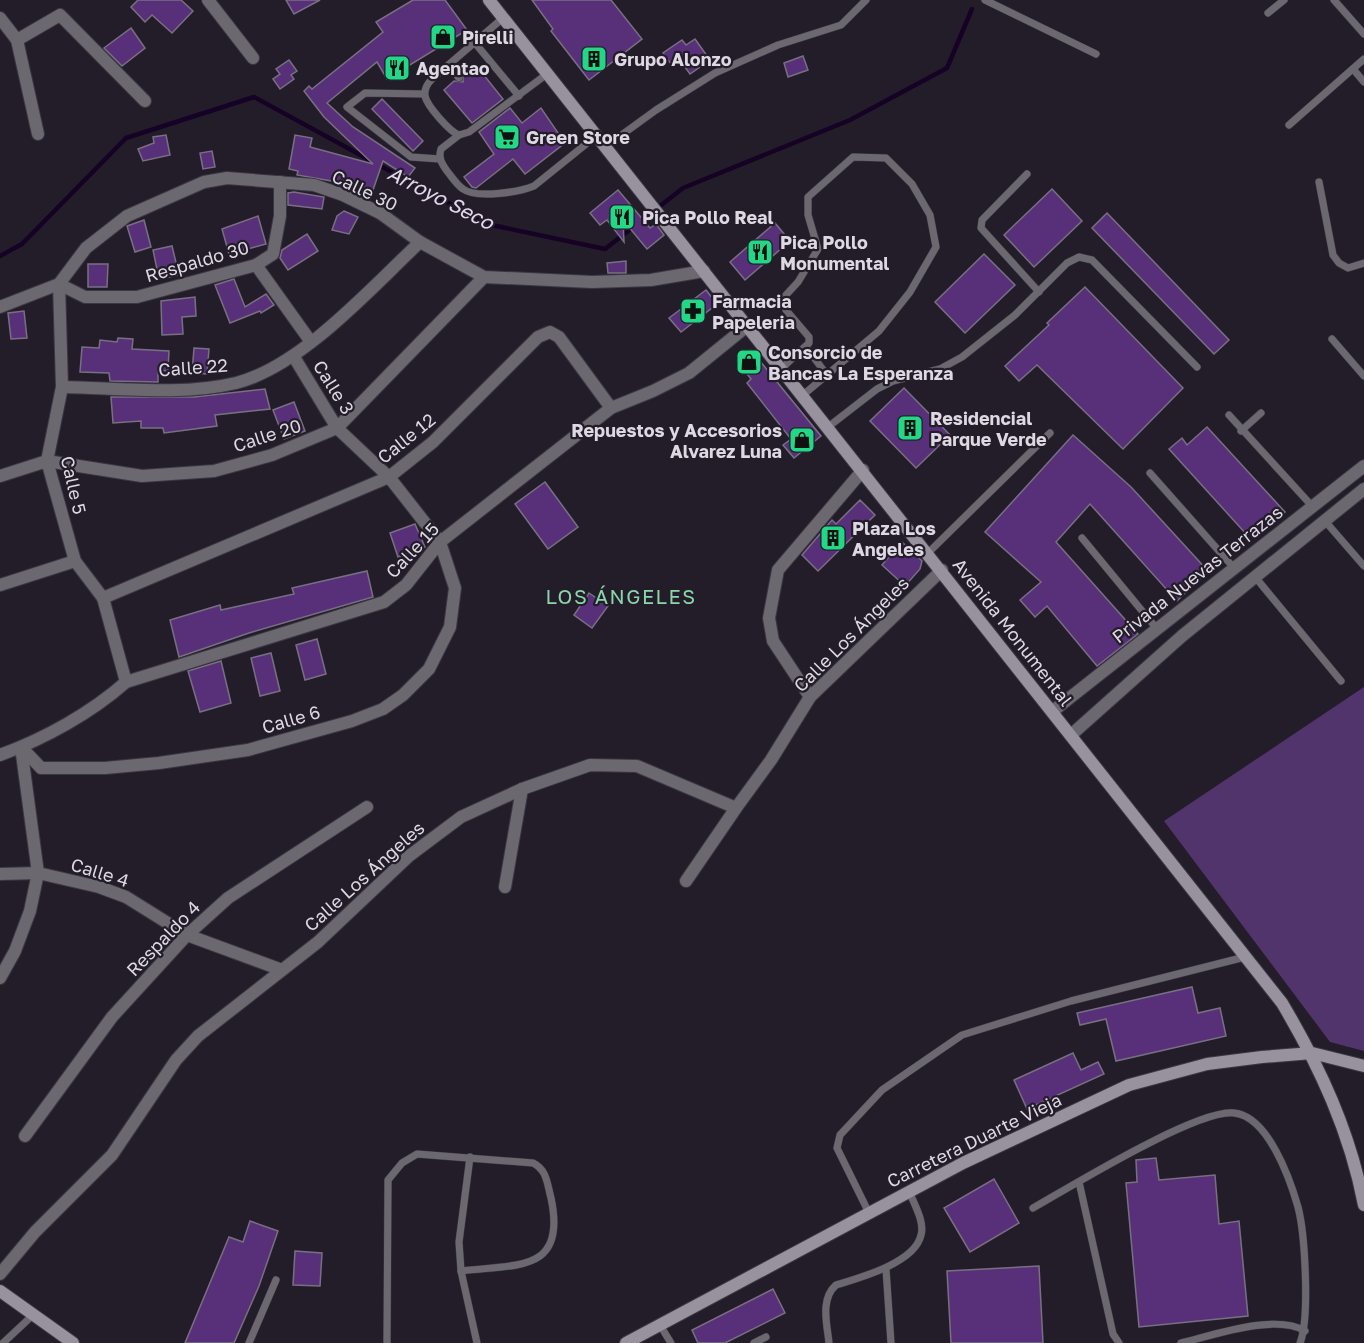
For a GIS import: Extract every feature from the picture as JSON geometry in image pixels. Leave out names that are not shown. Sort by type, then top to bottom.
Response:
[{"type":"main road","name":"Avenida Monumental","points":[[489,0],[863,470],[1282,1003],[1312,1053],[1340,1118],[1364,1206]]},
{"type":"main road","name":"Carretera Duarte Vieja","points":[[626,1343],[909,1191],[1129,1085],[1207,1064],[1312,1053],[1364,1066]]},
{"type":"main road","points":[[0,1291],[73,1343]]},
{"type":"street","points":[[208,0],[253,58]]},
{"type":"street","points":[[17,40],[60,15],[145,101]]},
{"type":"street","points":[[0,18],[17,40],[38,134]]},
{"type":"street","name":"Calle 30","points":[[59,284],[86,248],[127,216],[204,182],[227,178],[314,185],[343,195],[380,213],[420,242],[484,277],[592,282],[651,279],[704,271]]},
{"type":"street","name":"Respaldo 30","points":[[59,284],[85,297],[137,297],[256,266],[273,254],[280,216],[280,182]]},
{"type":"street","name":"Calle 22","points":[[62,387],[187,389],[237,383],[294,357],[420,242]]},
{"type":"street","points":[[256,266],[311,342]]},
{"type":"street","name":"Calle 20","points":[[0,476],[46,461],[142,476],[214,471],[272,455],[311,441],[337,428],[484,277]]},
{"type":"street","points":[[0,307],[59,284]]},
{"type":"street","name":"Calle 5","points":[[59,284],[62,387],[46,461],[75,561],[103,598],[126,682]]},
{"type":"street","name":"Calle 15","points":[[0,755],[21,747],[105,701],[126,682],[384,602],[406,585],[440,542],[611,408],[689,373],[747,326]]},
{"type":"street","name":"Calle 12","points":[[103,598],[389,477],[433,442],[538,337],[550,332],[558,337],[611,408]]},
{"type":"street","name":"Calle 3","points":[[294,357],[337,428],[389,477],[440,542]]},
{"type":"street","name":"Privada Nuevas Terrazas","points":[[1053,711],[1364,466]]},
{"type":"street","points":[[810,697],[773,641],[769,618],[778,570],[863,470]]},
{"type":"street","name":"Privada Nuevas Terrazas","points":[[1071,735],[1182,636],[1364,489]]},
{"type":"street","name":"Calle 6","points":[[21,747],[41,768],[105,768],[159,763],[248,750],[352,721],[383,709],[404,695],[429,669],[450,627],[455,588],[440,542]]},
{"type":"street","points":[[0,585],[75,561]]},
{"type":"street","name":"Calle Los Ángeles","points":[[0,1274],[35,1232],[112,1155],[176,1060],[198,1036],[318,942],[408,856],[461,817],[522,789],[590,765],[637,766],[736,807],[771,760],[810,697],[942,570]]},
{"type":"street","points":[[0,978],[15,951],[30,911],[38,873],[21,747]]},
{"type":"street","points":[[505,887],[522,789]]},
{"type":"street","name":"Respaldo 4","points":[[25,1136],[112,1017],[187,935],[228,898],[367,807]]},
{"type":"street","points":[[686,881],[736,807]]},
{"type":"street","name":"Calle 4","points":[[0,874],[38,873],[99,887],[126,897],[187,935],[282,970]]},
{"type":"lane","points":[[605,147],[656,110],[715,73],[778,45],[841,25],[866,0]]},
{"type":"lane","points":[[985,0],[1096,54]]},
{"type":"lane","points":[[1268,13],[1284,0]]},
{"type":"lane","points":[[1334,0],[1364,34]]},
{"type":"lane","points":[[459,135],[450,130],[426,99],[424,94],[427,84],[503,18]]},
{"type":"lane","points":[[476,43],[519,96]]},
{"type":"lane","points":[[1289,125],[1364,59]]},
{"type":"lane","points":[[449,65],[459,78]]},
{"type":"lane","points":[[1353,69],[1364,82]]},
{"type":"lane","points":[[547,74],[519,96],[488,114],[469,132],[459,135],[441,149],[440,159],[459,185],[469,193],[522,191],[534,186],[596,136]]},
{"type":"lane","points":[[424,94],[365,93],[348,107],[411,157],[440,159]]},
{"type":"lane","points":[[782,368],[806,347],[809,337],[786,310],[786,295],[798,282],[818,249],[808,215],[808,198],[853,157],[886,158],[912,184],[930,214],[936,247],[910,292],[879,331],[803,395]]},
{"type":"lane","points":[[1027,174],[980,224],[1039,292]]},
{"type":"lane","points":[[1319,182],[1333,255],[1339,263],[1348,268],[1364,263]]},
{"type":"lane","points":[[828,427],[877,389],[893,381],[917,377],[940,369],[962,357],[1015,315],[1072,259],[1079,257],[1092,260],[1197,367]]},
{"type":"lane","points":[[1332,339],[1364,376]]},
{"type":"lane","points":[[806,347],[827,375]]},
{"type":"lane","points":[[1241,431],[1261,413]]},
{"type":"lane","points":[[1229,415],[1241,431],[1312,506]]},
{"type":"lane","points":[[928,553],[1050,433]]},
{"type":"lane","points":[[1150,473],[1234,568]]},
{"type":"lane","points":[[1325,521],[1364,566]]},
{"type":"lane","points":[[1082,538],[1157,629]]},
{"type":"lane","points":[[1256,578],[1341,681]]},
{"type":"lane","points":[[869,1213],[837,1148],[840,1135],[882,1090],[962,1035],[1071,1001],[1245,957]]},
{"type":"lane","points":[[1033,1208],[1134,1151],[1206,1118],[1234,1112],[1255,1122],[1271,1140],[1298,1206],[1305,1331],[1300,1343]]},
{"type":"lane","points":[[387,1343],[388,1180],[402,1162],[417,1154],[533,1162],[541,1166],[546,1174],[556,1224],[550,1247],[541,1257],[526,1263],[461,1271]]},
{"type":"lane","points":[[470,1157],[459,1242],[461,1271],[477,1343]]},
{"type":"lane","points":[[1079,1182],[1113,1334],[1119,1343]]},
{"type":"lane","points":[[829,1343],[826,1301],[830,1290],[836,1285],[886,1269],[912,1249],[922,1235],[921,1223],[909,1191]]},
{"type":"lane","points":[[886,1269],[891,1343]]},
{"type":"lane","points":[[249,1343],[276,1280]]},
{"type":"lane","points":[[3,1343],[33,1315]]},
{"type":"lane","points":[[660,1325],[671,1343]]},
{"type":"lane","points":[[1181,1343],[1256,1326],[1295,1325],[1305,1331]]},
{"type":"lane","points":[[754,1343],[766,1337]]},
{"type":"shaded area","points":[[1364,687],[1364,1051],[1330,1042],[1164,821]]},
{"type":"building","points":[[138,0],[181,0],[193,11],[172,33],[152,15],[145,22],[131,7]]},
{"type":"building","points":[[286,0],[320,0],[294,14]]},
{"type":"building","points":[[413,0],[445,0],[467,30],[387,79],[377,62],[327,103],[353,127],[415,168],[408,177],[383,161],[373,190],[343,181],[343,183],[297,175],[298,171],[289,169],[295,135],[312,138],[310,147],[373,164],[324,117],[304,91],[309,86],[312,89],[383,32],[376,22]]},
{"type":"building","name":"Grupo Alonzo","points":[[532,0],[611,0],[642,39],[589,80],[551,31],[553,29]]},
{"type":"building","points":[[131,28],[145,48],[122,66],[104,48]]},
{"type":"building","points":[[695,39],[710,60],[690,74],[679,59],[671,64],[663,53],[682,40],[686,45]]},
{"type":"building","points":[[803,56],[808,70],[788,77],[784,63]]},
{"type":"building","points":[[289,60],[297,71],[291,75],[294,79],[280,89],[273,79],[280,74],[276,69]]},
{"type":"building","points":[[475,64],[503,99],[472,123],[444,90],[454,81],[463,82],[463,74]]},
{"type":"building","points":[[382,99],[423,141],[413,151],[372,109]]},
{"type":"building","points":[[510,108],[522,123],[541,108],[565,143],[525,174],[513,159],[476,188],[472,187],[464,177],[494,154],[479,132]]},
{"type":"building","points":[[166,135],[170,155],[143,161],[138,149],[154,143],[153,137]]},
{"type":"building","points":[[212,151],[215,167],[203,169],[200,153]]},
{"type":"building","points":[[1052,189],[1082,221],[1034,267],[1004,235]]},
{"type":"building","points":[[618,190],[650,228],[656,224],[664,235],[647,249],[623,220],[624,242],[607,220],[600,225],[590,213]]},
{"type":"building","points":[[288,193],[324,197],[322,209],[288,205]]},
{"type":"building","points":[[344,211],[358,217],[349,234],[332,230],[337,216]]},
{"type":"building","points":[[1107,213],[1229,340],[1214,354],[1092,228]]},
{"type":"building","points":[[258,216],[266,244],[229,254],[222,229]]},
{"type":"building","points":[[144,220],[151,247],[135,252],[127,226]]},
{"type":"building","name":"Pica Pollo Monumental","points":[[775,223],[790,241],[745,280],[730,262]]},
{"type":"building","points":[[307,234],[318,251],[288,270],[280,258],[282,250]]},
{"type":"building","points":[[172,246],[179,275],[159,279],[153,250]]},
{"type":"building","points":[[984,254],[1015,285],[965,333],[935,302]]},
{"type":"building","points":[[626,261],[626,273],[608,273],[607,263]]},
{"type":"building","points":[[88,264],[108,264],[107,287],[88,287]]},
{"type":"building","points":[[234,279],[245,307],[266,294],[274,305],[261,313],[260,311],[230,323],[215,285]]},
{"type":"building","points":[[1085,287],[1183,388],[1123,449],[1037,365],[1019,381],[1005,366]]},
{"type":"building","name":"Farmacia Papeleria","points":[[706,290],[717,304],[681,332],[669,318]]},
{"type":"building","points":[[195,297],[196,316],[182,317],[183,334],[162,335],[161,301]]},
{"type":"building","points":[[24,311],[27,338],[11,339],[8,313]]},
{"type":"building","points":[[118,338],[133,339],[132,349],[169,351],[168,371],[158,370],[158,382],[110,381],[109,373],[80,372],[82,347],[99,348],[100,340],[117,342]]},
{"type":"building","points":[[194,348],[209,349],[207,374],[192,373]]},
{"type":"building","points":[[751,350],[821,436],[794,458],[783,445],[791,439],[747,383],[751,379],[737,361]]},
{"type":"building","name":"Residencial Parque Verde","points":[[904,388],[950,435],[916,468],[870,421]]},
{"type":"building","points":[[265,389],[270,409],[215,415],[217,426],[164,433],[163,428],[141,428],[141,421],[113,423],[111,397],[194,397]]},
{"type":"building","points":[[294,402],[305,431],[284,439],[273,410]]},
{"type":"building","points":[[1207,427],[1285,512],[1273,523],[1267,517],[1247,535],[1169,449],[1182,438],[1187,445]]},
{"type":"building","points":[[1073,435],[1131,487],[1208,571],[1177,601],[1090,504],[1056,542],[1138,634],[1097,666],[1047,606],[1035,617],[1020,600],[1041,582],[985,532]]},
{"type":"building","points":[[545,482],[578,527],[548,549],[515,504]]},
{"type":"building","name":"Plaza Los Angeles","points":[[860,500],[875,515],[818,571],[802,555],[832,520],[836,524]]},
{"type":"building","points":[[415,524],[425,547],[398,557],[390,533]]},
{"type":"building","points":[[902,542],[922,561],[920,569],[905,586],[882,565]]},
{"type":"building","points":[[367,571],[373,597],[249,633],[179,657],[170,620],[220,605],[221,610],[294,594],[292,588]]},
{"type":"building","points":[[589,593],[608,606],[592,628],[574,615]]},
{"type":"building","points":[[317,639],[326,674],[305,680],[296,645]]},
{"type":"building","points":[[271,653],[280,691],[260,696],[251,658]]},
{"type":"building","points":[[221,661],[231,703],[200,712],[188,671]]},
{"type":"building","points":[[1192,987],[1198,1013],[1220,1008],[1226,1036],[1116,1061],[1106,1019],[1080,1025],[1077,1013]]},
{"type":"building","points":[[1073,1053],[1081,1070],[1098,1062],[1104,1074],[1027,1109],[1014,1080]]},
{"type":"building","points":[[1156,1158],[1159,1180],[1215,1175],[1219,1224],[1239,1221],[1248,1316],[1139,1327],[1126,1183],[1137,1182],[1136,1160]]},
{"type":"building","points":[[994,1179],[1019,1223],[970,1252],[944,1208]]},
{"type":"building","points":[[250,1221],[278,1231],[259,1286],[234,1343],[185,1343],[229,1237],[243,1242]]},
{"type":"building","points":[[295,1251],[322,1253],[320,1286],[293,1285]]},
{"type":"building","points":[[1039,1266],[1043,1343],[951,1343],[947,1271]]},
{"type":"building","points":[[773,1289],[785,1313],[725,1343],[698,1343],[692,1330]]},
{"type":"waterway","name":"Arroyo Seco","points":[[0,256],[22,244],[126,138],[254,97],[487,224],[605,249],[683,188],[850,120],[947,68],[972,9]]},
{"type":"place","name":"Pirelli","points":[[443,37]]},
{"type":"place","name":"Grupo Alonzo","points":[[594,59]]},
{"type":"place","name":"Agentao","points":[[397,68]]},
{"type":"place","name":"Green Store","points":[[507,137]]},
{"type":"place","name":"Pica Pollo Real","points":[[622,217]]},
{"type":"place","name":"Pica Pollo Monumental","points":[[760,252]]},
{"type":"place","name":"Farmacia Papeleria","points":[[693,311]]},
{"type":"place","name":"Consorcio de Bancas La Esperanza","points":[[749,362]]},
{"type":"place","name":"Residencial Parque Verde","points":[[910,428]]},
{"type":"place","name":"Repuestos y Accesorios Alvarez Luna","points":[[802,440]]},
{"type":"place","name":"Plaza Los Angeles","points":[[833,538]]},
{"type":"district","name":"LOS ÁNGELES","points":[[621,596]]}]
